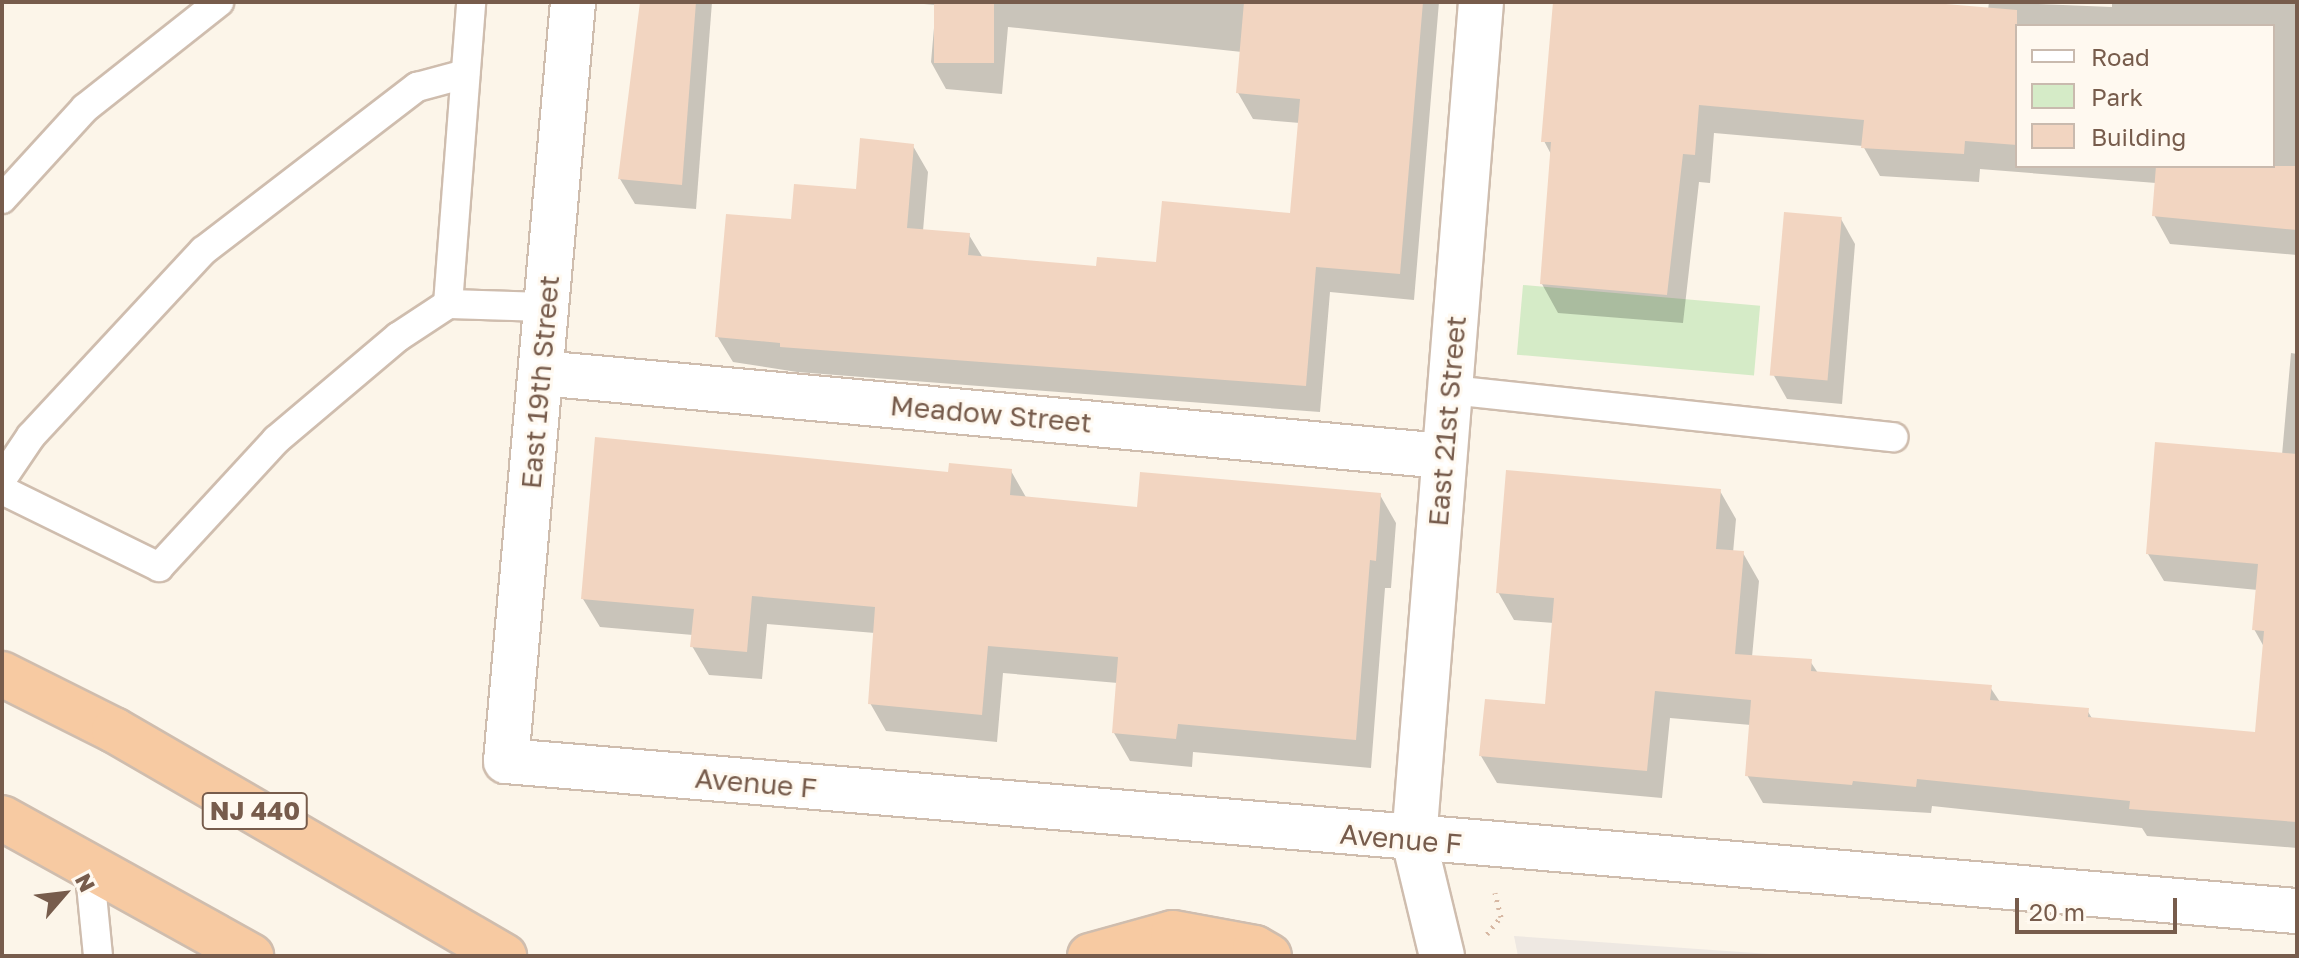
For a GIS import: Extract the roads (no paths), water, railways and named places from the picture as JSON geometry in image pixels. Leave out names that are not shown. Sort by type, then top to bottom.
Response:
[{"type":"highway","name":"NJ 440","points":[[2,674],[114,730],[504,956]]},
{"type":"highway","points":[[2,818],[251,956]]},
{"type":"highway","points":[[1090,956],[1173,933],[1255,948],[1269,956]]},
{"type":"street","name":"East 19th Street","points":[[506,761],[573,2]]},
{"type":"street","name":"East 21st Street","points":[[1442,956],[1414,840],[1442,456],[1451,390],[1481,2]]},
{"type":"street","name":"Meadow Street","points":[[541,373],[1442,456]]},
{"type":"street","name":"Avenue F","points":[[506,761],[1414,840],[2297,911]]},
{"type":"lane","points":[[2,199],[85,108],[219,2]]},
{"type":"lane","points":[[448,304],[471,2]]},
{"type":"lane","points":[[2,479],[31,436],[203,251],[417,87],[465,74]]},
{"type":"lane","points":[[2,490],[159,567],[276,440],[398,337],[448,304],[546,307]]},
{"type":"lane","points":[[1451,390],[1894,437]]},
{"type":"lane","points":[[89,864],[98,956]]}]
